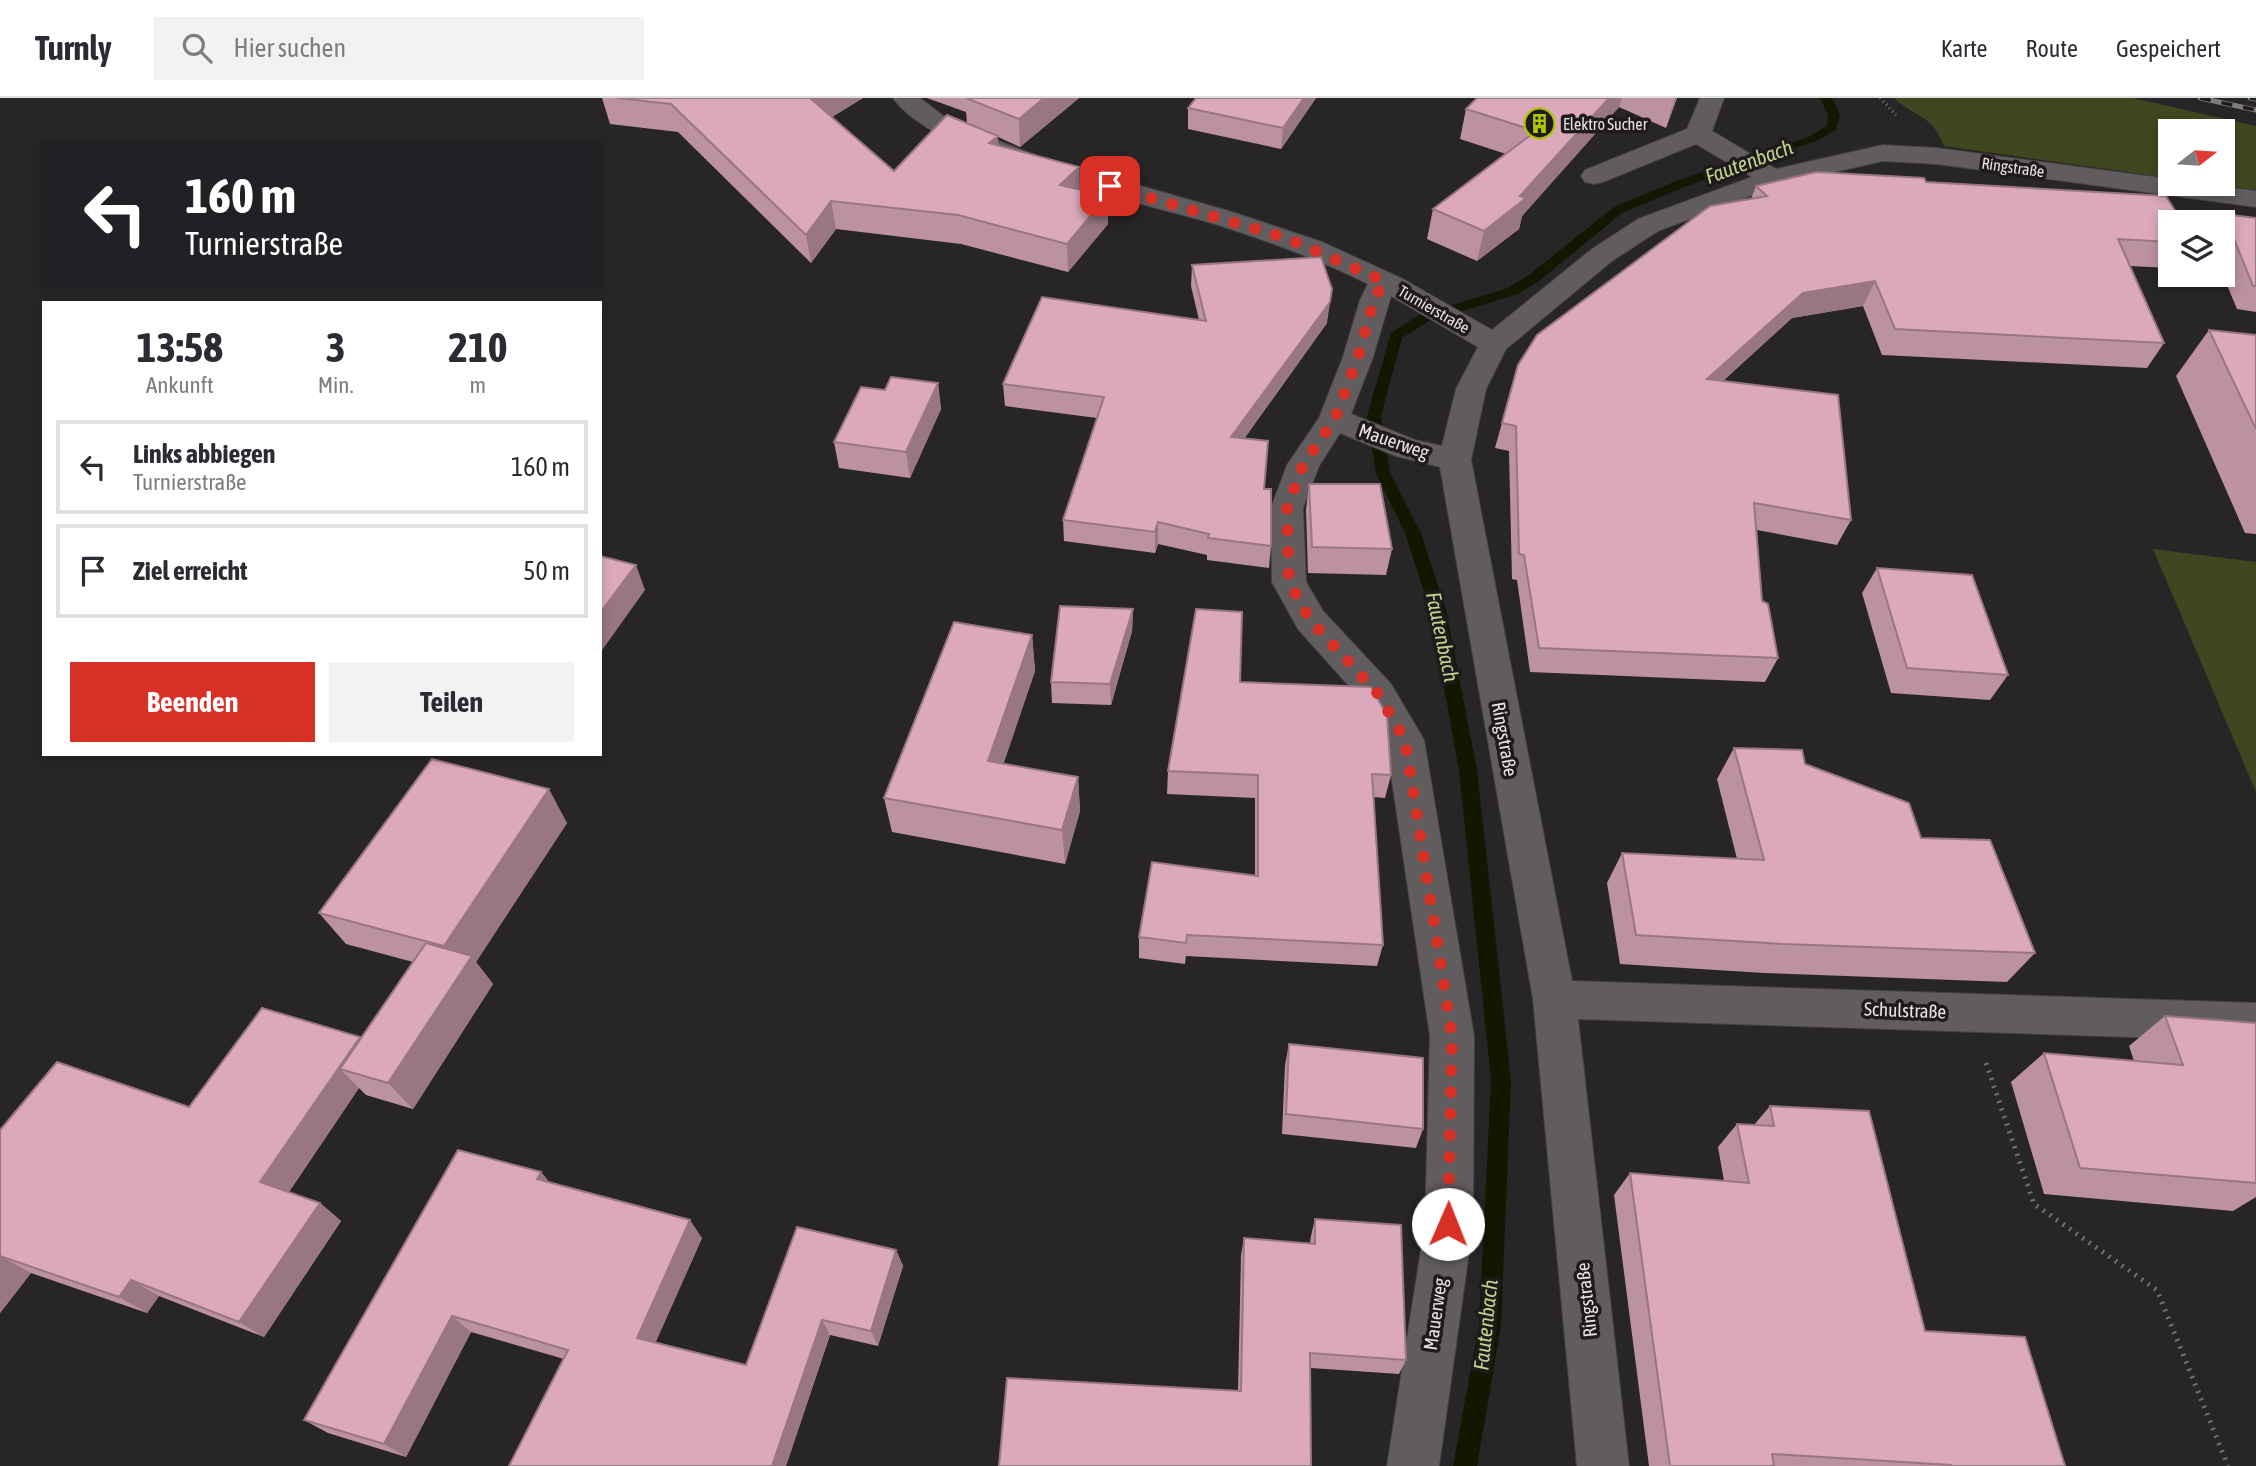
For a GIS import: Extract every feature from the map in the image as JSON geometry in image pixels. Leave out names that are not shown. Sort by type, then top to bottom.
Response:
[{"type":"street","name":"Turnierstraße","points":[[905,98],[943,126],[993,149],[1034,164],[1286,238],[1427,302],[1482,336]]},
{"type":"street","points":[[1594,176],[1698,134],[1712,98]]},
{"type":"street","points":[[1698,134],[1773,178]]},
{"type":"street","name":"Ringstraße","points":[[1603,1466],[1554,999],[1455,460],[1482,336],[1648,225],[1773,178],[1883,153],[1937,156],[2256,200]]},
{"type":"street","name":"Mauerweg","points":[[1384,281],[1374,300],[1358,357],[1349,425],[1303,465],[1287,508],[1289,582],[1310,620],[1378,694],[1405,740],[1452,1036],[1448,1224],[1413,1466]]},
{"type":"street","name":"Mauerweg","points":[[1349,425],[1407,449],[1455,460]]},
{"type":"street","name":"Schulstraße","points":[[1554,999],[2256,1022]]},
{"type":"path","points":[[1969,1012],[2034,1203],[2157,1290],[2228,1466]]},
{"type":"green space","points":[[1894,98],[2133,98],[2225,119],[2158,119],[2158,176],[1944,146],[1929,122]]},
{"type":"green space","points":[[2235,121],[2256,126],[2256,190],[2235,187]]},
{"type":"green space","points":[[2153,549],[2256,562],[2256,792]]},
{"type":"building","points":[[617,98],[812,98],[894,171],[947,115],[998,136],[989,143],[1079,167],[1060,185],[1107,196],[1067,244],[958,215],[831,201],[806,235],[671,104]]},
{"type":"building","points":[[966,98],[1044,98],[1019,119]]},
{"type":"building","points":[[1196,98],[1304,98],[1283,128],[1188,108]]},
{"type":"building","points":[[1477,98],[1609,98],[1520,196],[1526,198],[1484,231],[1433,209],[1536,131],[1466,109]]},
{"type":"building","points":[[1816,172],[1924,178],[1926,182],[2166,196],[2175,210],[2158,210],[2158,241],[2118,239],[2164,343],[1895,329],[1875,281],[1803,293],[1707,379],[1838,395],[1851,520],[1754,503],[1762,601],[1768,604],[1778,658],[1539,648],[1524,555],[1519,554],[1516,426],[1502,423],[1518,365],[1537,335],[1710,206],[1767,196],[1756,186]]},
{"type":"building","points":[[2235,215],[2256,218],[2256,286],[2253,286],[2235,241]]},
{"type":"building","points":[[1321,257],[1332,289],[1330,302],[1231,437],[1268,441],[1264,489],[1271,489],[1271,546],[1208,538],[1209,534],[1158,522],[1155,532],[1063,520],[1104,397],[1003,384],[1042,297],[1206,321],[1192,265]]},
{"type":"building","points":[[2209,330],[2256,335],[2256,429]]},
{"type":"building","points":[[891,377],[938,383],[906,452],[834,442],[861,387],[885,390]]},
{"type":"building","points":[[1309,484],[1380,484],[1392,549],[1312,547]]},
{"type":"building","points":[[602,556],[636,565],[602,610]]},
{"type":"building","points":[[1877,568],[1972,575],[2008,675],[1907,668]]},
{"type":"building","points":[[1060,606],[1133,609],[1110,684],[1051,682]]},
{"type":"building","points":[[1196,609],[1242,612],[1240,682],[1371,687],[1387,715],[1391,775],[1372,774],[1383,945],[1187,935],[1186,943],[1139,937],[1152,862],[1258,876],[1258,775],[1168,771]]},
{"type":"building","points":[[954,622],[1032,635],[988,761],[1078,777],[1062,830],[884,798]]},
{"type":"building","points":[[1734,748],[1802,750],[1805,764],[1909,803],[1921,838],[1990,840],[2035,953],[1784,944],[1636,935],[1622,853],[1764,860]]},
{"type":"building","points":[[432,759],[549,789],[444,946],[319,913]]},
{"type":"building","points":[[426,943],[472,956],[388,1083],[340,1069]]},
{"type":"building","points":[[262,1008],[360,1037],[260,1182],[320,1203],[239,1322],[131,1280],[119,1297],[0,1256],[0,1130],[57,1062],[189,1107]]},
{"type":"building","points":[[2165,1016],[2256,1023],[2256,1183],[2080,1168],[2044,1053],[2183,1065]]},
{"type":"building","points":[[1289,1044],[1423,1058],[1423,1129],[1286,1114]]},
{"type":"building","points":[[1770,1106],[1869,1111],[1925,1331],[2025,1337],[2065,1466],[1952,1466],[1772,1454],[1774,1466],[1670,1466],[1630,1173],[1749,1183],[1737,1124],[1774,1126]]},
{"type":"building","points":[[458,1150],[541,1172],[537,1179],[690,1220],[637,1338],[746,1365],[797,1227],[896,1250],[871,1331],[822,1320],[772,1466],[509,1466],[568,1350],[452,1316],[384,1444],[304,1420]]},
{"type":"building","points":[[1315,1219],[1401,1225],[1406,1360],[1310,1353],[1311,1466],[999,1466],[1007,1378],[1241,1391],[1244,1238],[1315,1244]]},
{"type":"waterway","name":"Fautenbach","points":[[1465,1466],[1490,1325],[1501,1080],[1468,770],[1438,610],[1413,533],[1383,473],[1374,416],[1396,336],[1424,318],[1513,291],[1534,278],[1618,210],[1680,184],[1812,139],[1832,128],[1834,115],[1826,98]]},
{"type":"railway","points":[[2200,98],[2256,110]]},
{"type":"railway","points":[[2250,98],[2256,99]]},
{"type":"place","name":"Elektro Sucher","points":[[1540,124]]},
{"type":"route","points":[[1110,186],[1286,238],[1384,281],[1374,300],[1358,357],[1335,419],[1303,465],[1287,508],[1289,582],[1297,601],[1310,620],[1378,694],[1405,740],[1417,800],[1452,1036],[1448,1224]]}]
